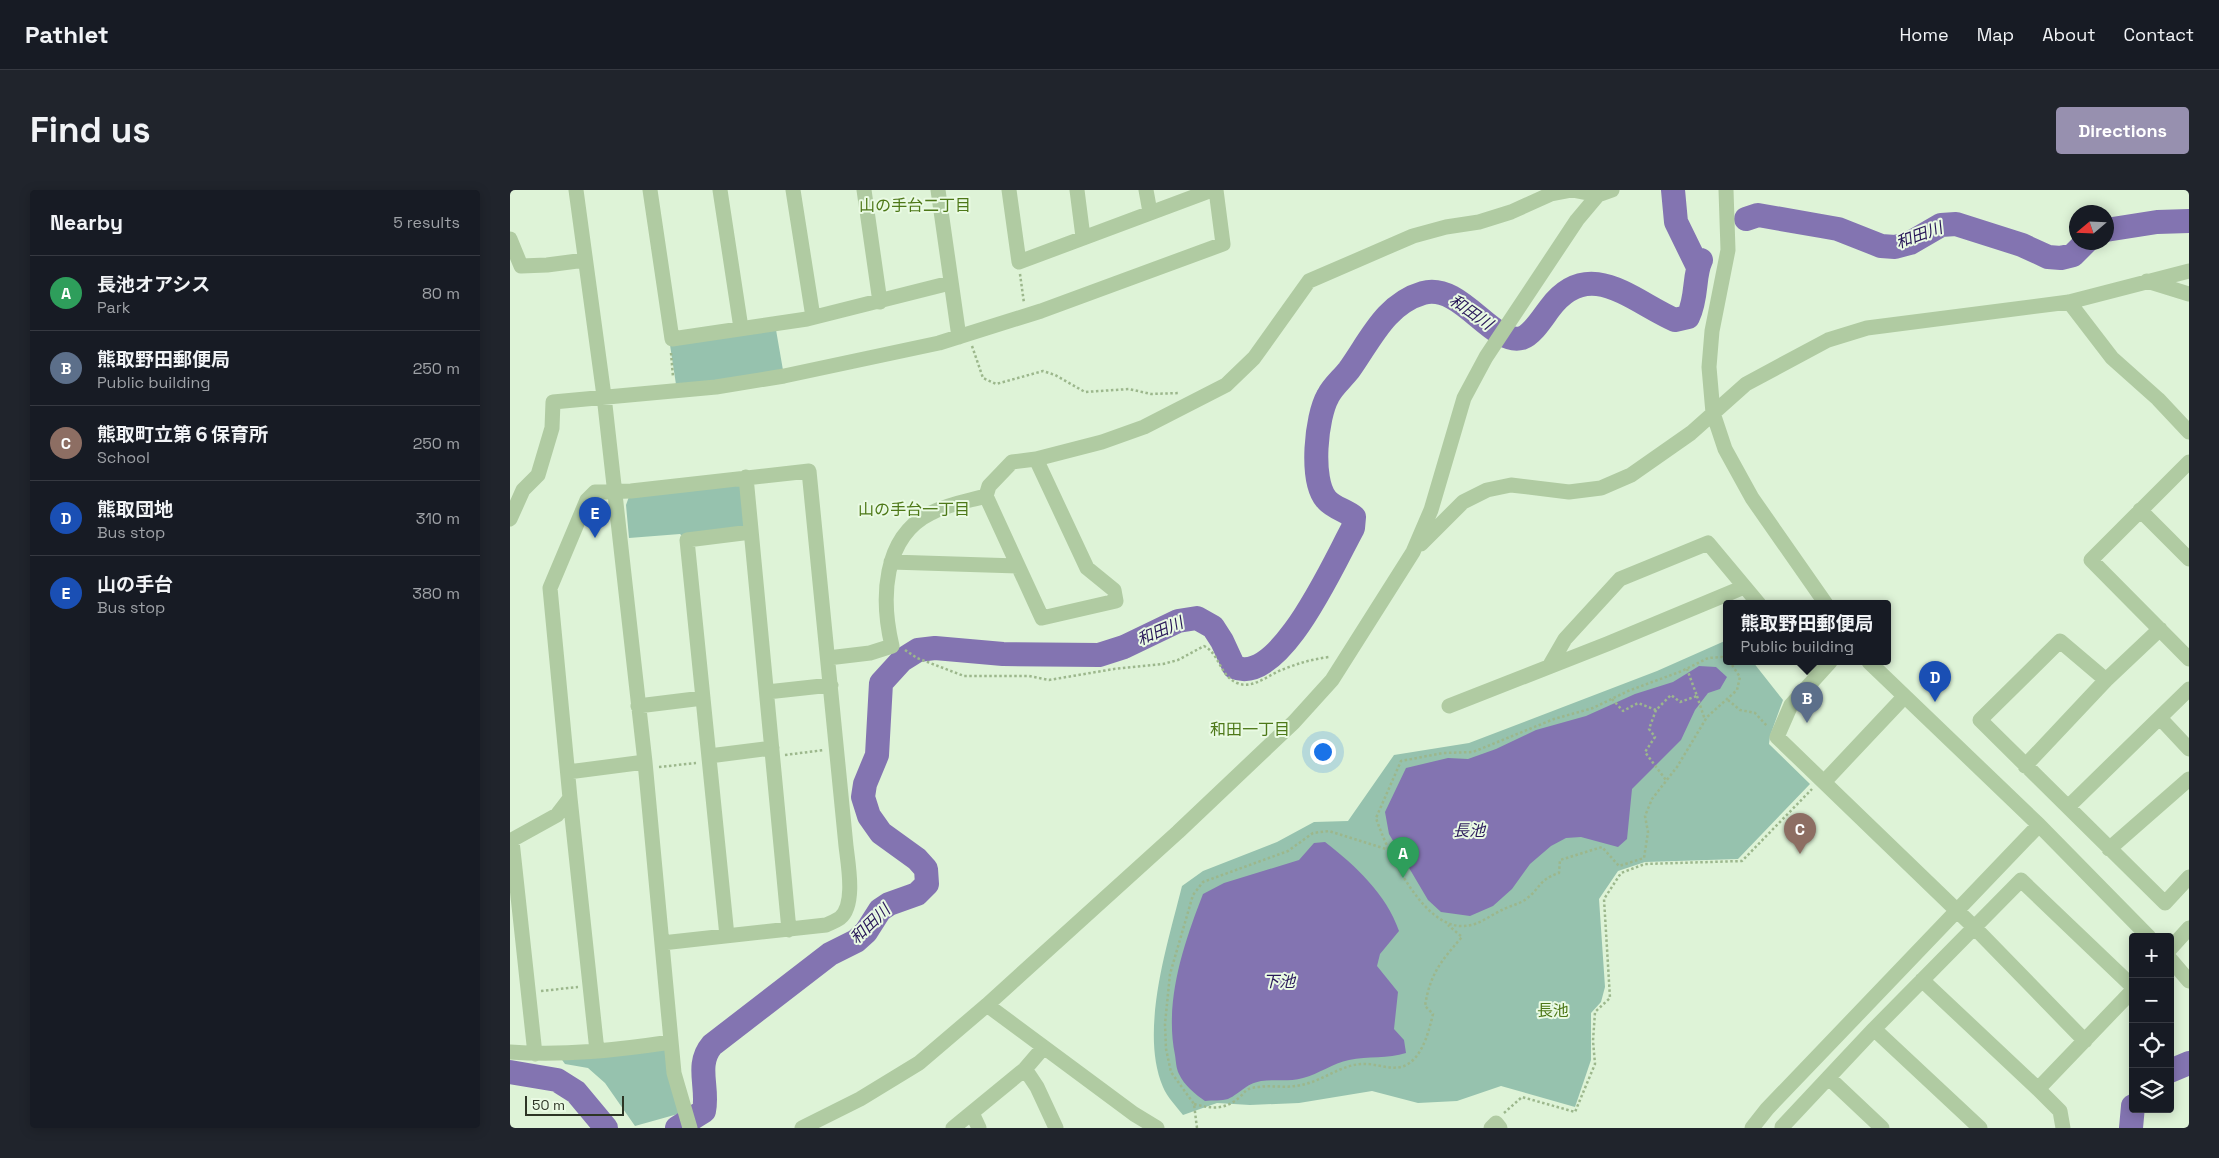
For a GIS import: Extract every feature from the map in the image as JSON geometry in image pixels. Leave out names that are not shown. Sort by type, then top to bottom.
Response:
[{"type":"street","points":[[576,190],[615,492],[645,765],[674,1073],[690,1128]]},
{"type":"street","points":[[650,190],[672,339],[813,317],[880,302],[950,283]]},
{"type":"street","points":[[720,190],[741,328]]},
{"type":"street","points":[[793,190],[813,317]]},
{"type":"street","points":[[864,190],[880,302]]},
{"type":"street","points":[[938,190],[950,283],[964,336]]},
{"type":"street","points":[[510,519],[523,490],[538,475],[552,428],[553,402],[716,387],[832,368],[964,336],[1223,244],[1214,190],[1150,212],[1019,262],[1008,190]]},
{"type":"street","points":[[1078,190],[1083,237]]},
{"type":"street","points":[[1146,190],[1150,212]]},
{"type":"street","points":[[1036,459],[1087,568],[1114,590],[1116,600],[1042,618],[986,496],[989,486],[1012,462],[1036,459],[1102,442],[1144,427],[1200,396],[1226,385],[1254,358],[1309,281],[1413,236],[1446,227],[1479,222],[1511,212],[1551,194],[1572,190],[1605,192]]},
{"type":"street","points":[[1726,190],[1728,250],[1712,331],[1709,367],[1712,413],[1725,449],[1752,498],[1823,600]]},
{"type":"street","points":[[802,1128],[902,1075],[987,1005],[1294,722],[1332,680],[1413,552],[1432,510],[1464,398],[1481,365],[1577,220],[1605,192]]},
{"type":"street","points":[[510,238],[521,266],[585,260]]},
{"type":"street","points":[[1413,552],[1463,502],[1487,490],[1511,485],[1569,492],[1602,488],[1632,475],[1656,460],[1746,384],[1828,340],[1867,328],[2069,302],[2189,271]]},
{"type":"street","points":[[2146,281],[2189,294]]},
{"type":"street","points":[[2069,302],[2112,358],[2158,399],[2189,432]]},
{"type":"street","points":[[2189,462],[2090,560],[2189,658]]},
{"type":"street","points":[[597,1051],[550,588],[587,500],[595,492],[615,492],[809,471],[846,846],[849,889],[848,905],[841,918],[826,925],[662,943]]},
{"type":"street","points":[[746,477],[789,930]]},
{"type":"street","points":[[828,658],[870,653],[892,646],[885,597],[891,562],[898,544],[911,529],[929,514],[950,505],[986,496]]},
{"type":"street","points":[[2140,510],[2189,560]]},
{"type":"street","points":[[727,936],[687,540],[751,532]]},
{"type":"street","points":[[1550,665],[1566,639],[1620,579],[1708,543],[1756,600]]},
{"type":"street","points":[[891,562],[1018,566]]},
{"type":"street","points":[[1449,706],[1607,644],[1744,586]]},
{"type":"street","points":[[2025,766],[2106,680],[2160,629]]},
{"type":"street","points":[[2106,680],[2060,641],[1980,720],[2165,903],[2189,877]]},
{"type":"street","points":[[1808,665],[1816,674]]},
{"type":"street","points":[[1826,665],[1816,674],[1792,704],[1776,737],[1975,928],[2085,1041]]},
{"type":"street","points":[[1873,665],[2039,825],[2145,933]]},
{"type":"street","points":[[767,692],[830,685]]},
{"type":"street","points":[[2068,807],[2189,689]]},
{"type":"street","points":[[1824,782],[1904,697]]},
{"type":"street","points":[[638,706],[703,698]]},
{"type":"street","points":[[2160,718],[2189,749]]},
{"type":"street","points":[[709,758],[773,752]]},
{"type":"street","points":[[568,772],[645,765]]},
{"type":"street","points":[[2109,849],[2189,779]]},
{"type":"street","points":[[535,1054],[511,841],[557,815],[570,798]]},
{"type":"street","points":[[1752,1128],[1767,1109],[2039,825]]},
{"type":"street","points":[[1767,1109],[1783,1127],[1874,1029],[2021,880],[2129,984]]},
{"type":"street","points":[[2174,944],[2189,928]]},
{"type":"street","points":[[2174,964],[2189,981]]},
{"type":"street","points":[[1922,980],[2060,1111],[2063,1128]]},
{"type":"street","points":[[2038,1089],[2129,992]]},
{"type":"street","points":[[987,1005],[1134,1114],[1157,1128]]},
{"type":"street","points":[[1874,1029],[1980,1128]]},
{"type":"street","points":[[510,1052],[535,1054],[597,1051],[671,1042]]},
{"type":"street","points":[[953,1128],[1024,1069],[1043,1048]]},
{"type":"street","points":[[1024,1069],[1037,1087],[1056,1128]]},
{"type":"street","points":[[1829,1078],[1882,1128]]},
{"type":"street","points":[[972,1113],[979,1128]]},
{"type":"path","points":[[1019,262],[1026,315]]},
{"type":"path","points":[[964,336],[983,378],[996,384],[1043,371],[1056,375],[1086,392],[1129,389],[1151,394],[1188,392],[1200,396]]},
{"type":"path","points":[[664,378],[674,377],[670,345],[672,339]]},
{"type":"path","points":[[906,650],[917,658],[964,676],[1029,676],[1049,680],[1114,669],[1163,664],[1178,660],[1204,646],[1210,649],[1224,675],[1238,683],[1249,684],[1310,660],[1348,657]]},
{"type":"path","points":[[1194,1104],[1212,1108],[1224,1108],[1248,1088],[1266,1085],[1300,1086],[1344,1067],[1363,1064],[1388,1067],[1404,1066],[1414,1058],[1428,1035],[1433,1014],[1425,1006],[1431,980],[1437,966],[1462,937],[1430,913],[1389,850],[1376,818],[1400,761],[1443,753],[1473,752],[1554,719],[1593,708],[1612,698],[1708,658],[1723,658]]},
{"type":"path","points":[[1447,924],[1474,925],[1526,899],[1545,878],[1558,873],[1560,860],[1602,847],[1619,866],[1644,858],[1648,832],[1645,816],[1652,799],[1677,767],[1705,720],[1717,706],[1728,700],[1737,690],[1740,678],[1732,665]]},
{"type":"path","points":[[1687,668],[1705,720]]},
{"type":"path","points":[[1666,780],[1645,752],[1655,738],[1649,729],[1656,710],[1671,695],[1680,702],[1697,696]]},
{"type":"path","points":[[1612,698],[1623,710],[1638,703],[1656,710]]},
{"type":"path","points":[[1728,700],[1740,710],[1755,713],[1776,737]]},
{"type":"path","points":[[773,752],[836,749]]},
{"type":"path","points":[[645,765],[709,758]]},
{"type":"path","points":[[1495,1126],[1497,1119],[1522,1098],[1575,1112],[1595,1064],[1593,1040],[1595,1012],[1610,998],[1604,900],[1621,873],[1645,864],[1742,861],[1814,788],[1824,782]]},
{"type":"path","points":[[1197,1128],[1194,1104],[1171,1072],[1166,1049],[1165,1024],[1170,974],[1193,895],[1203,882],[1288,851],[1313,833],[1329,831],[1389,850]]},
{"type":"path","points":[[529,992],[591,985]]},
{"type":"green space","points":[[775,324],[784,376],[677,391],[670,345]]},
{"type":"green space","points":[[746,477],[751,532],[687,540],[680,534],[629,538],[626,505],[631,491]]},
{"type":"green space","points":[[1723,642],[1723,665],[1755,665],[1783,700],[1769,744],[1810,784],[1738,859],[1645,862],[1618,871],[1599,899],[1605,987],[1601,1002],[1591,1013],[1591,1060],[1575,1107],[1501,1086],[1457,1101],[1418,1103],[1372,1091],[1299,1103],[1250,1105],[1217,1103],[1183,1115],[1163,1087],[1156,1065],[1154,1040],[1158,987],[1182,886],[1203,871],[1277,842],[1314,822],[1348,821],[1394,755],[1469,743],[1657,671]]},
{"type":"green space","points":[[671,1042],[685,1112],[635,1126],[605,1083],[588,1068],[565,1064],[557,1053]]},
{"type":"water","name":"長池","points":[[1699,666],[1716,667],[1727,677],[1720,689],[1708,693],[1695,710],[1681,740],[1632,789],[1627,839],[1618,847],[1581,837],[1566,838],[1551,846],[1530,864],[1512,889],[1493,906],[1470,916],[1441,912],[1428,900],[1389,834],[1385,812],[1406,768],[1448,758],[1468,759],[1496,749],[1536,730],[1586,716],[1635,694],[1673,682]]},
{"type":"water","name":"下池","points":[[1325,842],[1369,882],[1386,905],[1399,931],[1380,954],[1377,966],[1398,992],[1394,1029],[1404,1040],[1406,1053],[1349,1060],[1298,1079],[1261,1081],[1247,1086],[1228,1099],[1205,1101],[1187,1086],[1178,1072],[1172,1035],[1174,993],[1178,973],[1189,932],[1203,894],[1224,883],[1299,860],[1314,843]]},
{"type":"waterway","points":[[1673,190],[1676,222],[1698,267]]},
{"type":"waterway","name":"和田川","points":[[1746,219],[1758,215],[1838,229],[1881,246],[1895,247],[1910,243],[1941,225],[1956,224],[2022,245],[2048,257],[2061,258],[2073,255],[2078,250]]},
{"type":"waterway","name":"和田川","points":[[2114,229],[2157,222],[2189,221]]},
{"type":"waterway","name":"和田川","points":[[677,1128],[704,1111],[703,1069],[704,1061],[712,1045],[830,954],[856,941],[866,932],[880,910],[889,904],[917,894],[927,884],[926,869],[917,859],[881,833],[869,816],[863,797],[865,784],[877,755],[881,683],[902,660],[918,650],[935,648],[1003,654],[1099,655],[1124,647],[1178,621],[1197,618],[1213,627],[1234,667],[1252,668],[1269,658],[1287,640],[1304,617],[1353,528],[1354,517],[1329,502],[1321,490],[1316,464],[1320,418],[1330,392],[1349,370],[1388,315],[1410,298],[1423,293],[1437,292],[1463,305],[1499,333],[1511,338],[1522,338],[1534,329],[1550,308],[1565,293],[1580,285],[1595,284],[1611,287],[1627,294],[1675,320],[1688,317],[1693,302],[1701,260]]},
{"type":"waterway","points":[[2174,1069],[2189,1063]]},
{"type":"waterway","name":"和田川","points":[[510,1072],[557,1080],[576,1092],[606,1128]]},
{"type":"waterway","points":[[2131,1128],[2132,1113]]},
{"type":"place","name":"山の手台","points":[[595,538]]},
{"type":"place","name":"熊取団地","points":[[1935,702]]},
{"type":"place","name":"熊取野田郵便局","points":[[1807,723]]},
{"type":"place","name":"熊取町立第６保育所","points":[[1800,854]]},
{"type":"place","name":"長池オアシス","points":[[1403,878]]},
{"type":"district","name":"山の手台二丁目","points":[[915,205]]},
{"type":"district","name":"山の手台一丁目","points":[[914,509]]},
{"type":"district","name":"和田一丁目","points":[[1250,729]]},
{"type":"district","name":"長池","points":[[1553,1010]]}]
